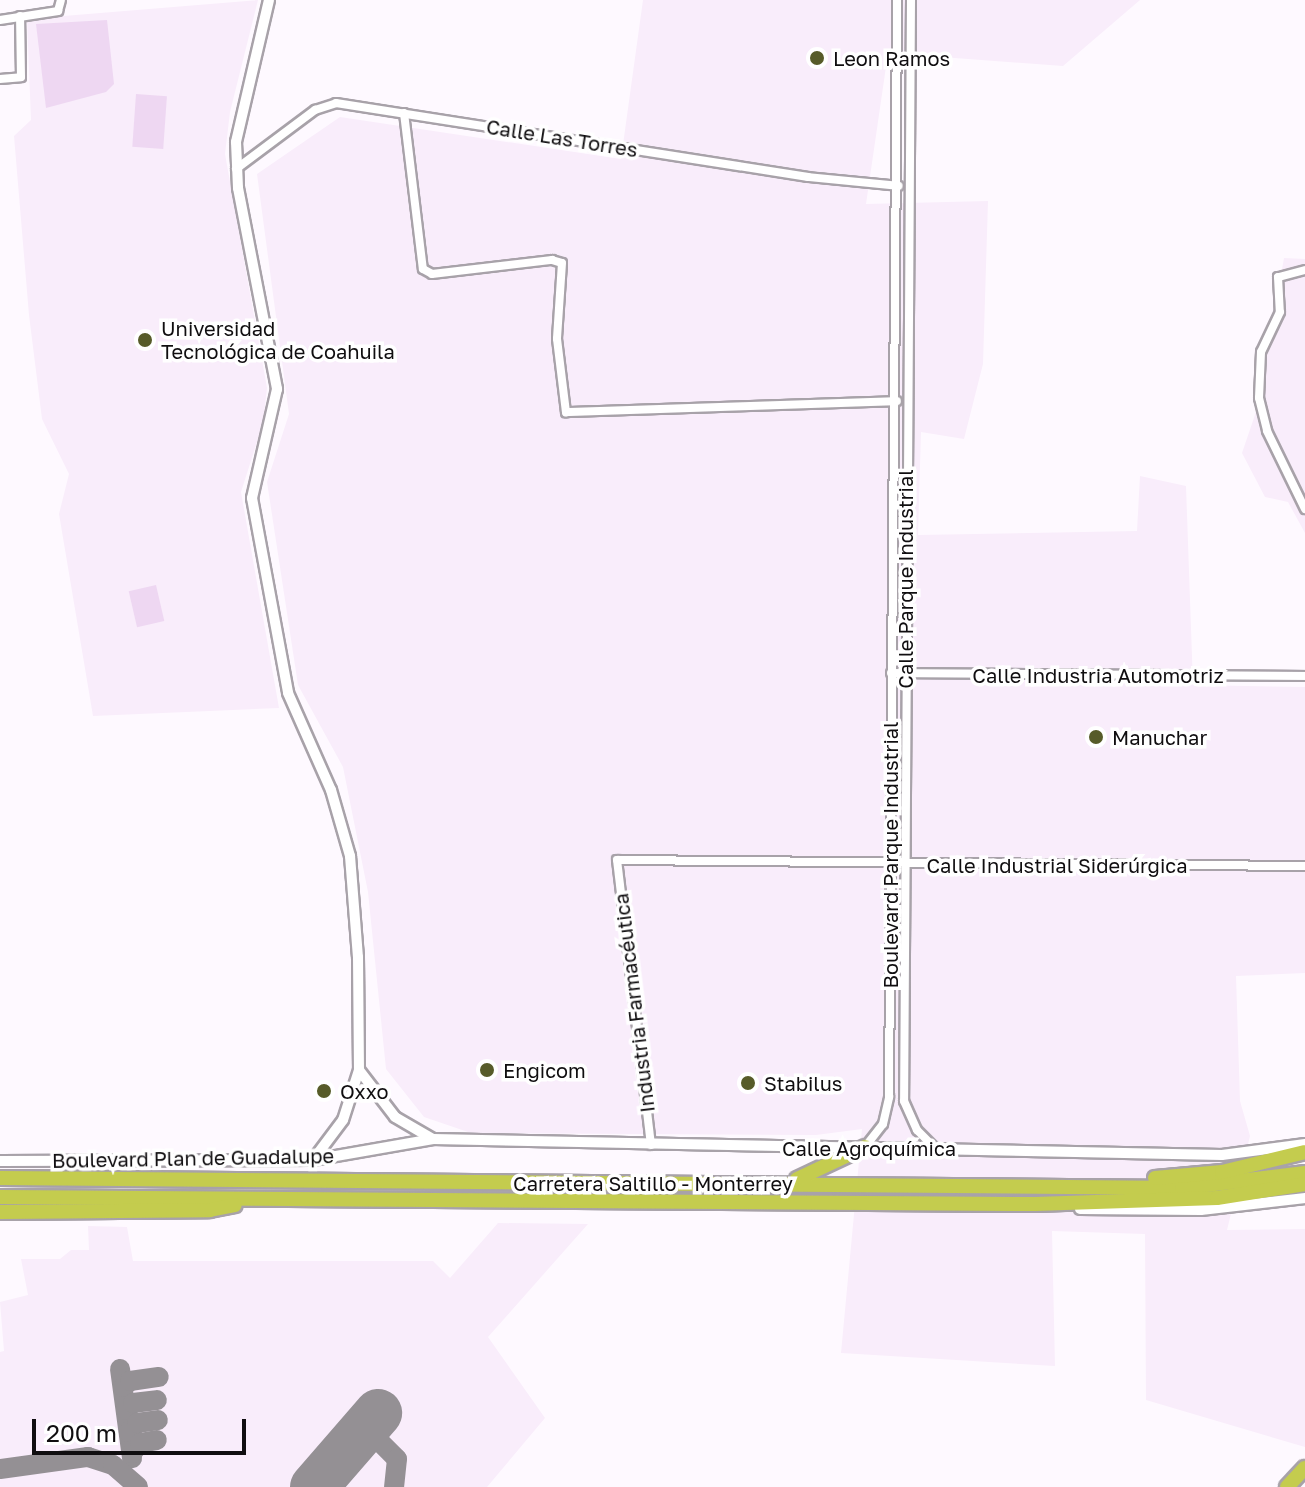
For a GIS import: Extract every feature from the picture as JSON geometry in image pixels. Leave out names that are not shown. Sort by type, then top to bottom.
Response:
[{"type":"highway","points":[[835,1147],[835,1164]]},
{"type":"highway","points":[[787,1182],[835,1164],[865,1147]]},
{"type":"highway","points":[[1103,1185],[1123,1179],[1222,1172],[1305,1152]]},
{"type":"highway","name":"Carretera Saltillo - Monterrey","points":[[0,1181],[113,1184],[131,1179],[1217,1186],[1305,1173]]},
{"type":"highway","name":"Carretera Saltillo - Monterrey","points":[[0,1197],[1035,1204],[1217,1198],[1305,1184]]},
{"type":"highway","points":[[0,1212],[210,1210],[243,1201]]},
{"type":"highway","points":[[1287,1487],[1305,1468]]},
{"type":"street","points":[[269,0],[241,105],[235,169],[277,389],[252,498],[288,693],[331,790],[350,856],[359,1070],[343,1120],[313,1160]]},
{"type":"street","points":[[895,186],[897,0]]},
{"type":"street","name":"Calle Parque Industrial","points":[[911,0],[904,673],[904,1085],[906,1110],[934,1147]]},
{"type":"street","points":[[0,20],[58,11],[61,2]]},
{"type":"street","points":[[0,79],[19,79],[20,16]]},
{"type":"street","points":[[897,36],[911,36]]},
{"type":"street","name":"Calle Las Torres","points":[[235,169],[328,104],[909,187]]},
{"type":"street","points":[[404,113],[423,269],[432,274],[556,259],[564,267],[557,339],[566,412],[906,401]]},
{"type":"street","name":"Boulevard Parque Industrial","points":[[865,1147],[887,1115],[889,1085],[895,186]]},
{"type":"street","points":[[1305,270],[1278,277],[1280,312],[1261,352],[1260,408],[1280,459],[1305,509]]},
{"type":"street","name":"Calle Industria Automotriz","points":[[891,673],[1305,676]]},
{"type":"street","name":"Calle Industrial Siderúrgica","points":[[617,860],[1305,866]]},
{"type":"street","name":"Industria Farmacéutica","points":[[617,860],[651,1145]]},
{"type":"street","points":[[891,982],[905,982]]},
{"type":"street","points":[[890,1034],[904,1034]]},
{"type":"street","points":[[359,1070],[395,1117],[433,1139]]},
{"type":"street","points":[[889,1085],[904,1085]]},
{"type":"street","name":"Calle Agroquímica","points":[[433,1139],[1222,1155],[1305,1144]]},
{"type":"street","name":"Boulevard Plan de Guadalupe","points":[[0,1161],[313,1160],[433,1139]]},
{"type":"street","points":[[1035,1204],[1050,1209],[1201,1210],[1305,1198]]},
{"type":"shaded area","name":"Universidad Tecnológica de Coahuila","points":[[258,0],[230,112],[225,154],[267,388],[263,423],[241,492],[279,708],[93,716],[59,514],[69,474],[42,419],[29,315],[14,136],[31,120],[27,19]]},
{"type":"shaded area","points":[[643,0],[1140,0],[1063,66],[888,53],[866,204],[988,201],[983,364],[964,439],[921,432],[918,535],[1137,531],[1140,476],[1186,486],[1193,685],[1305,687],[1305,973],[1236,976],[1240,1101],[1250,1136],[1227,1230],[1305,1229],[1305,1447],[1146,1400],[1145,1234],[1052,1231],[1055,1366],[841,1353],[862,1129],[816,1135],[471,1133],[424,1117],[386,1069],[368,892],[343,767],[298,685],[267,482],[289,414],[257,174],[340,117],[621,159]]},
{"type":"shaded area","points":[[107,20],[114,84],[106,92],[46,108],[36,24]]},
{"type":"shaded area","points":[[136,94],[167,96],[163,149],[132,147]]},
{"type":"shaded area","points":[[1284,258],[1305,259],[1305,533],[1288,502],[1265,497],[1242,453],[1258,406]]},
{"type":"shaded area","points":[[156,585],[164,621],[137,627],[129,591]]},
{"type":"shaded area","points":[[498,1223],[588,1224],[488,1337],[545,1418],[487,1487],[0,1487],[0,1352],[4,1351],[0,1302],[28,1295],[21,1259],[60,1259],[71,1250],[89,1250],[88,1226],[127,1227],[133,1261],[433,1261],[450,1278]]},
{"type":"taxiway","points":[[120,1369],[132,1458]]},
{"type":"taxiway","points":[[123,1387],[130,1381],[159,1377]]},
{"type":"taxiway","points":[[126,1410],[133,1403],[157,1400]]},
{"type":"taxiway","points":[[129,1432],[137,1423],[158,1420]]},
{"type":"taxiway","points":[[365,1427],[397,1459],[394,1487]]},
{"type":"taxiway","points":[[132,1453],[140,1443],[157,1440]]},
{"type":"taxiway","points":[[0,1469],[88,1457],[113,1465],[138,1487]]},
{"type":"runway","points":[[314,1487],[378,1413]]},
{"type":"place","name":"Leon Ramos","points":[[817,58]]},
{"type":"place","name":"Universidad Tecnológica de Coahuila","points":[[145,340]]},
{"type":"place","name":"Manuchar","points":[[1096,737]]},
{"type":"place","name":"Engicom","points":[[487,1070]]},
{"type":"place","name":"Stabilus","points":[[748,1083]]},
{"type":"place","name":"Oxxo","points":[[324,1091]]}]
